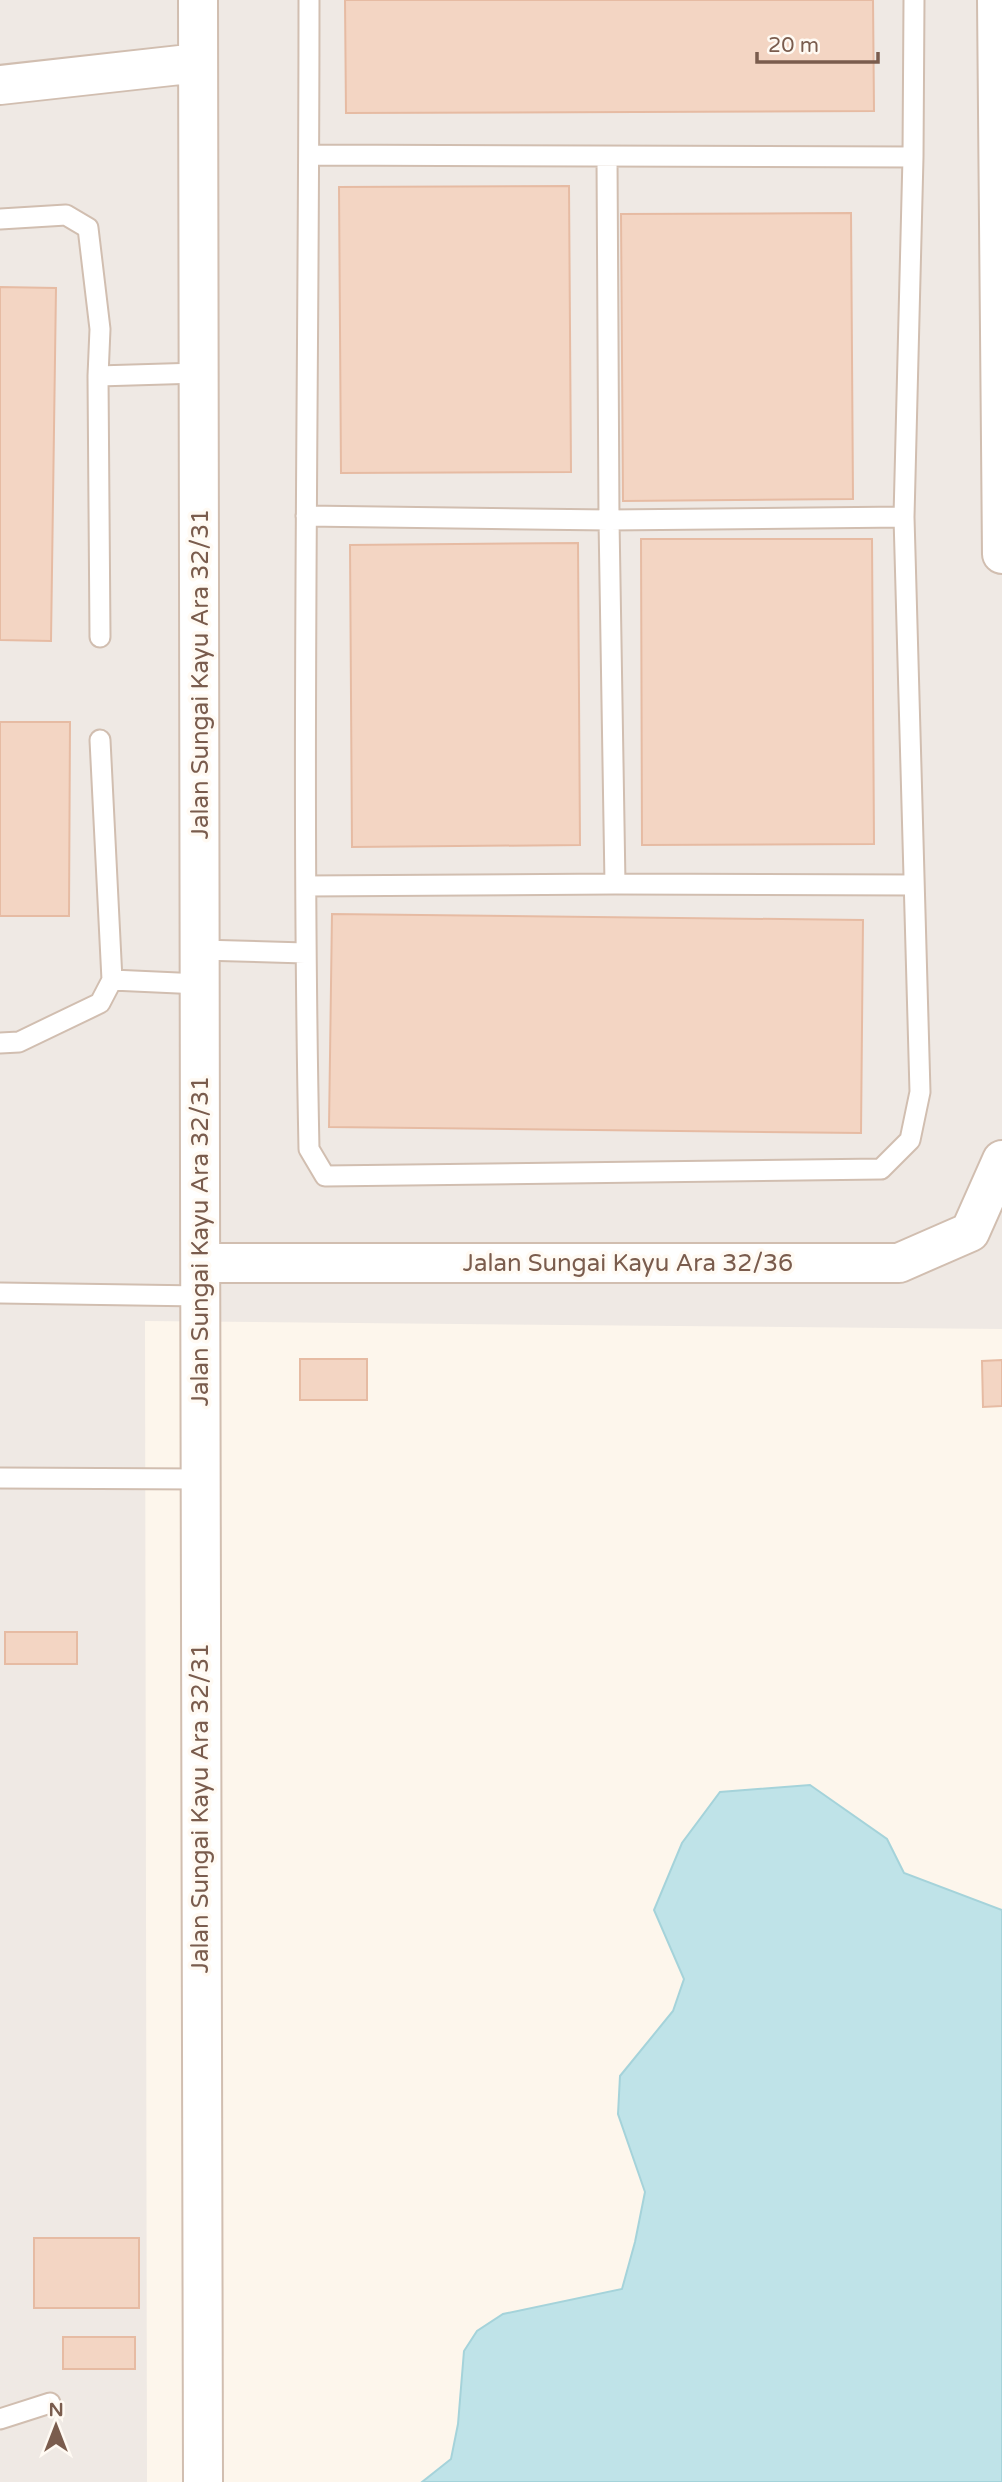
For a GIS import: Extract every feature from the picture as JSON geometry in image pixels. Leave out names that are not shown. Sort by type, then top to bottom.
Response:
[{"type":"street","name":"Jalan Sungai Kayu Ara 32/31","points":[[198,0],[203,2482]]},
{"type":"street","points":[[997,0],[1002,554]]},
{"type":"street","points":[[0,85],[198,62]]},
{"type":"street","name":"Jalan Sungai Kayu Ara 32/36","points":[[201,1280],[899,1263],[970,1232],[1002,1160]]},
{"type":"lane","points":[[309,0],[305,953],[309,1149],[325,1176],[881,1169],[910,1140],[920,1093],[904,517],[914,0]]},
{"type":"lane","points":[[309,155],[913,157]]},
{"type":"lane","points":[[607,157],[615,884]]},
{"type":"lane","points":[[0,219],[66,215],[88,228],[100,329],[100,637]]},
{"type":"lane","points":[[98,376],[199,373]]},
{"type":"lane","points":[[306,516],[609,520],[904,517]]},
{"type":"lane","points":[[0,1043],[19,1042],[100,1003],[112,980],[100,740]]},
{"type":"lane","points":[[306,886],[914,885]]},
{"type":"lane","points":[[112,980],[305,953]]},
{"type":"lane","points":[[0,1293],[201,1280]]},
{"type":"lane","points":[[0,1478],[199,1479]]},
{"type":"lane","points":[[0,2419],[50,2403]]},
{"type":"shaded area","points":[[0,0],[1002,0],[1002,1329],[145,1321],[147,2482],[0,2482]]},
{"type":"water","points":[[810,1785],[887,1839],[904,1873],[1002,1910],[1002,2482],[422,2482],[451,2459],[458,2424],[464,2351],[477,2331],[503,2314],[622,2289],[645,2192],[618,2114],[620,2076],[673,2011],[684,1979],[654,1910],[682,1843],[720,1792]]},
{"type":"building","points":[[345,0],[873,0],[874,111],[346,113]]},
{"type":"building","points":[[569,186],[571,472],[341,473],[339,187]]},
{"type":"building","points":[[851,213],[853,499],[623,501],[621,214]]},
{"type":"building","points":[[0,287],[56,288],[51,641],[0,640]]},
{"type":"building","points":[[641,539],[872,539],[874,844],[642,845]]},
{"type":"building","points":[[578,543],[580,845],[352,847],[350,545]]},
{"type":"building","points":[[0,722],[70,722],[69,916],[0,916]]},
{"type":"building","points":[[332,914],[863,920],[861,1133],[329,1127]]},
{"type":"building","points":[[300,1359],[367,1359],[367,1400],[300,1400]]},
{"type":"building","points":[[1002,1360],[1002,1406],[983,1407],[982,1361]]},
{"type":"building","points":[[5,1632],[77,1632],[77,1664],[5,1664]]},
{"type":"building","points":[[34,2238],[139,2238],[139,2308],[34,2308]]},
{"type":"building","points":[[63,2337],[135,2337],[135,2369],[63,2369]]}]
